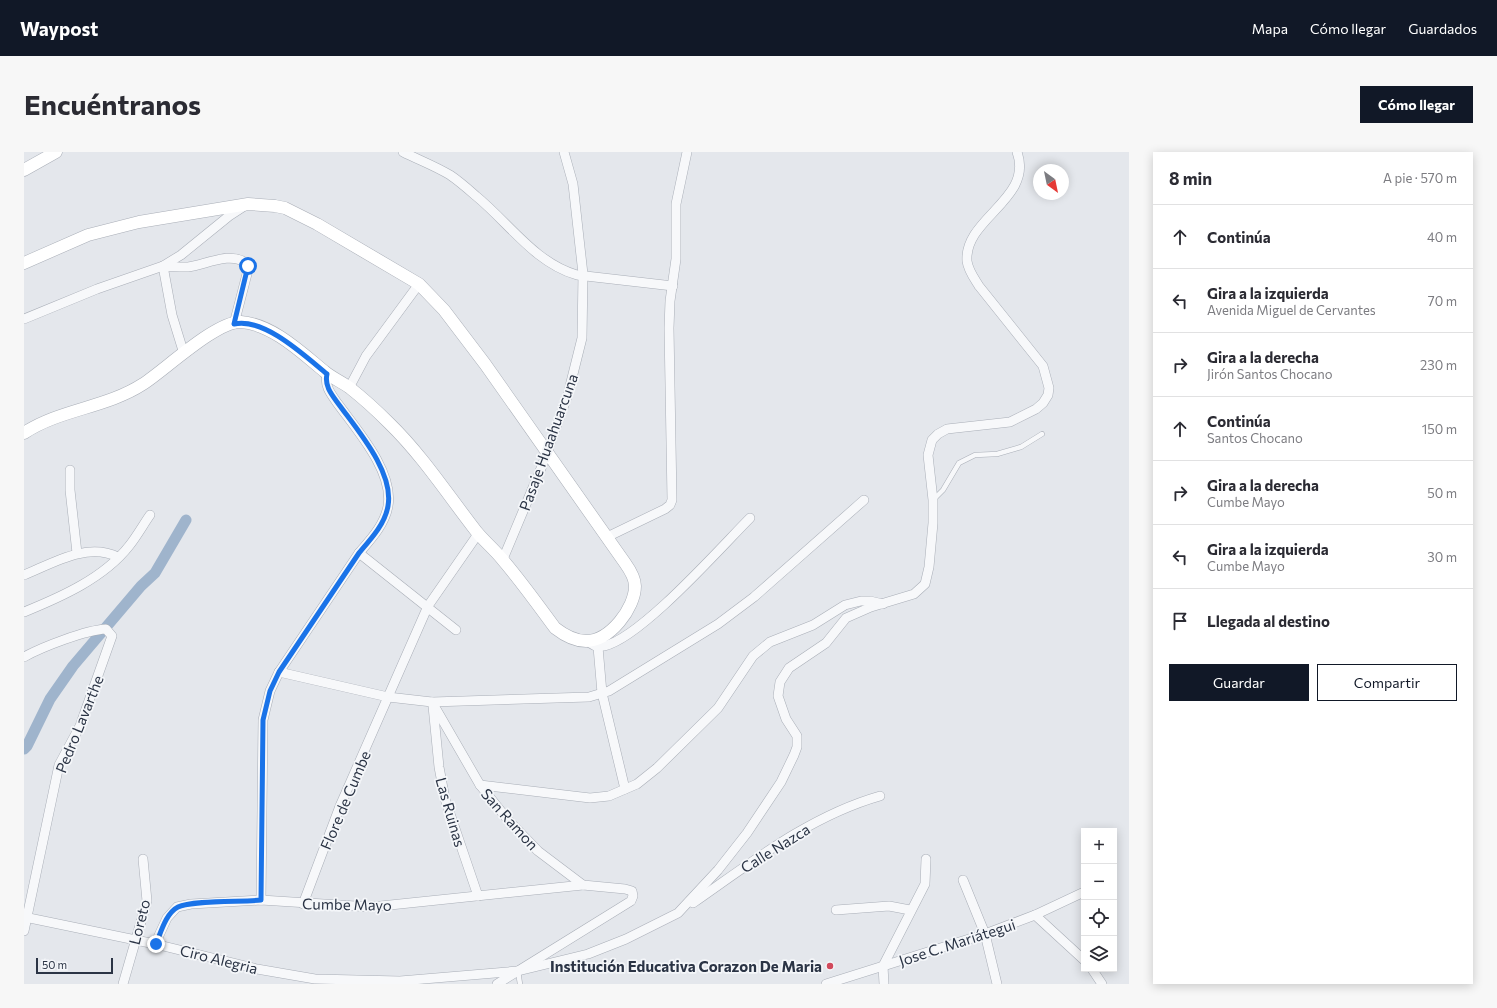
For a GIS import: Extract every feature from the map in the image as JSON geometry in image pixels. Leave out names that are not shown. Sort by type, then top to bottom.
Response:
[{"type":"street","points":[[24,170],[56,152]]},
{"type":"street","points":[[403,152],[450,176],[478,198],[521,240],[551,263],[566,271],[577,275],[583,274],[673,286]]},
{"type":"street","name":"Pasaje Huaahuarcuna","points":[[502,559],[568,394],[582,338],[583,274],[573,184],[564,152]]},
{"type":"street","points":[[607,537],[670,505],[672,500],[669,328],[676,259],[676,204],[687,152]]},
{"type":"street","points":[[518,971],[588,954],[626,940],[678,913],[718,870],[747,833],[781,782],[794,756],[797,747],[796,736],[786,719],[778,696],[780,682],[789,668],[826,643],[846,618],[914,594],[925,584],[931,549],[933,500],[928,455],[932,440],[938,434],[959,427],[1010,422],[1036,409],[1043,403],[1049,388],[1043,366],[979,286],[971,273],[967,261],[970,245],[1018,181],[1021,167],[1016,152]]},
{"type":"street","points":[[24,319],[97,289],[163,266],[181,255],[229,216],[248,204]]},
{"type":"street","points":[[24,263],[88,235],[139,222],[248,204],[285,208],[311,220],[419,284],[444,310],[485,364],[632,574],[635,584],[634,597],[629,609],[620,622],[599,637],[593,644]]},
{"type":"street","points":[[163,266],[189,266],[210,261],[232,259],[246,263],[248,270],[234,324]]},
{"type":"street","points":[[163,266],[172,314],[184,354]]},
{"type":"street","points":[[350,388],[370,350],[419,284]]},
{"type":"street","points":[[24,433],[56,416],[120,396],[140,386],[220,329],[241,322],[262,328],[277,335],[327,374],[350,388],[389,422],[409,443],[478,534],[502,559],[555,628],[566,636],[593,644],[613,642],[655,612],[750,518]]},
{"type":"street","points":[[261,900],[263,720],[270,691],[279,672],[359,553],[374,535],[383,520],[388,507],[388,492],[384,476],[370,448],[329,391],[325,380],[327,374]]},
{"type":"street","points":[[70,470],[70,490],[77,553]]},
{"type":"street","points":[[279,672],[388,697],[432,702],[589,697],[602,693],[642,672],[718,624],[754,597],[864,500]]},
{"type":"street","points":[[24,612],[53,600],[76,588],[105,568],[129,546],[150,515]]},
{"type":"street","name":"Flore de Cumbe","points":[[303,904],[340,806],[428,606],[478,534]]},
{"type":"street","points":[[24,575],[77,553],[102,551],[118,557]]},
{"type":"street","points":[[359,553],[428,606],[456,630]]},
{"type":"street","points":[[480,785],[590,798],[609,796],[625,789],[647,777],[693,734],[727,696],[753,656],[770,642],[813,624],[845,605],[865,601],[885,604]]},
{"type":"street","name":"Pedro Lavarthe","points":[[24,657],[100,629],[106,629],[112,636],[80,726],[59,765],[24,931]]},
{"type":"street","points":[[593,644],[602,693],[625,789]]},
{"type":"street","name":"San Ramon","points":[[432,702],[480,785],[508,820],[538,852],[583,886]]},
{"type":"street","name":"Las Ruinas","points":[[432,702],[439,767],[445,799],[478,896]]},
{"type":"street","name":"Calle Nazca","points":[[678,913],[785,839],[847,808],[880,796]]},
{"type":"street","name":"Loreto","points":[[123,984],[147,901],[143,859]]},
{"type":"street","points":[[884,984],[882,966],[910,910],[925,884],[926,859]]},
{"type":"street","points":[[963,880],[985,934],[997,984]]},
{"type":"street","points":[[497,984],[631,901],[633,896],[632,891],[625,889],[583,886]]},
{"type":"street","name":"Cumbe Mayo","points":[[156,944],[168,918],[177,907],[191,904],[261,900],[303,904],[371,907],[583,886]]},
{"type":"street","name":"Jose C. Mariátegui","points":[[826,984],[985,934],[1035,915],[1081,893]]},
{"type":"street","points":[[836,910],[889,906],[910,910]]},
{"type":"street","points":[[1035,915],[1081,957]]},
{"type":"street","name":"Ciro Alegria","points":[[26,918],[135,939],[257,969],[315,979],[400,981],[518,971]]},
{"type":"street","points":[[1094,972],[1102,984]]},
{"type":"lane","points":[[933,500],[942,490],[959,463],[975,455],[997,454],[1021,447],[1042,434]]},
{"type":"lane","points":[[518,971],[520,984]]},
{"type":"waterway","points":[[24,749],[27,746],[50,699],[73,666],[141,586],[155,573],[186,520]]},
{"type":"place","name":"Institución Educativa Corazon De Maria","points":[[830,966]]},
{"type":"route","points":[[156,944],[168,918],[177,907],[191,904],[261,900],[263,720],[270,691],[279,672],[359,553],[374,535],[383,520],[388,507],[388,492],[384,476],[370,448],[329,391],[325,380],[327,374],[277,335],[249,324],[241,322],[234,324],[248,266]]}]
